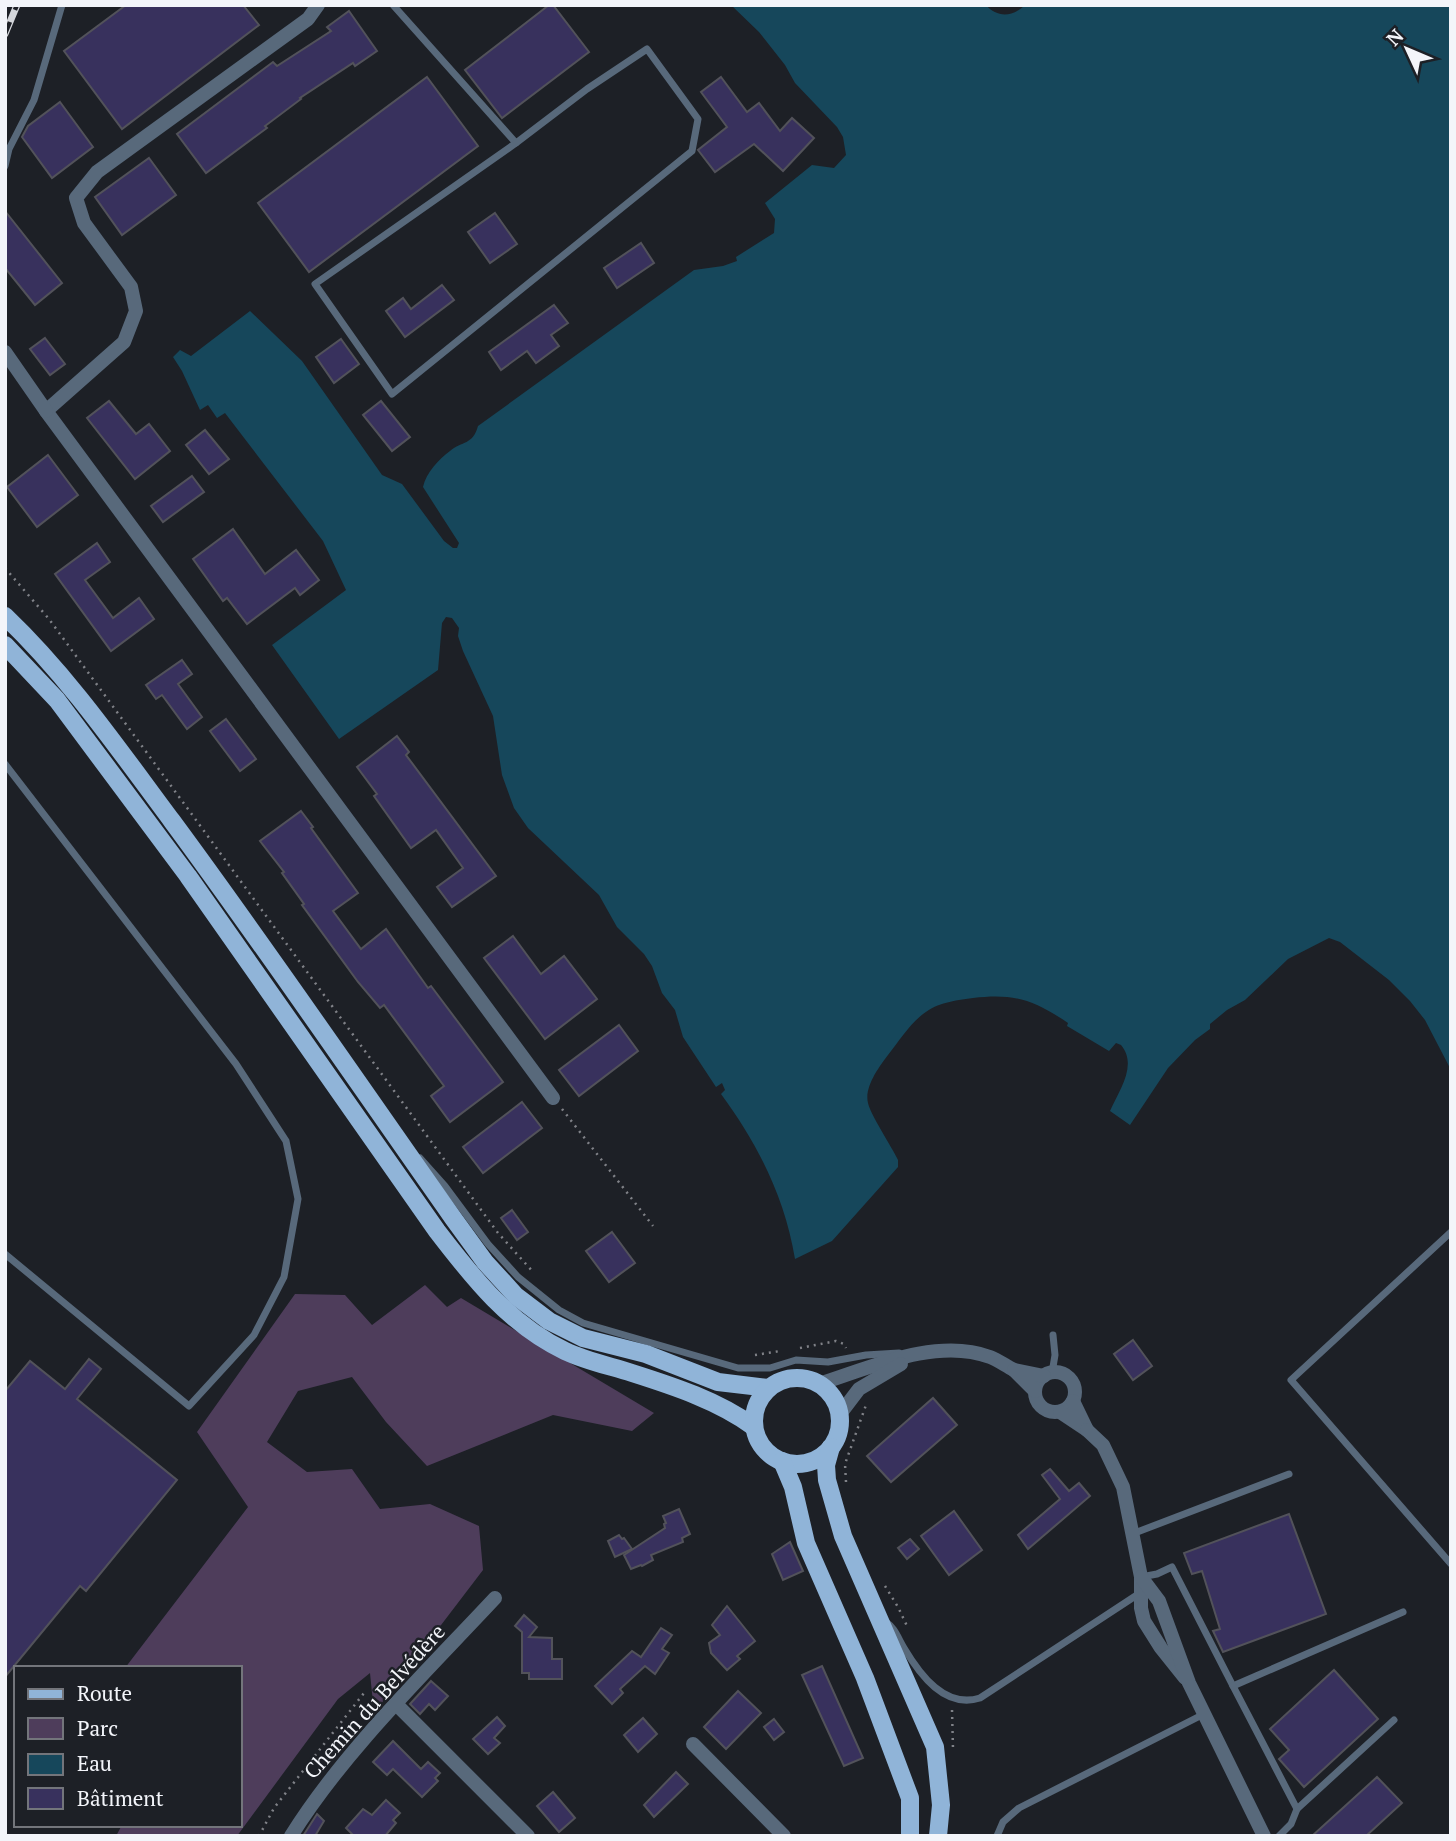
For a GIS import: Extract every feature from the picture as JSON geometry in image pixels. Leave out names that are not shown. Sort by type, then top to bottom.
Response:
[{"type":"main road","points":[[5,616],[73,689],[205,867],[485,1262],[516,1296],[549,1321],[583,1338],[646,1354],[718,1382],[768,1388],[788,1379],[809,1379],[829,1392],[836,1402],[840,1426],[826,1465],[827,1480],[839,1525],[935,1747],[941,1805],[938,1836]]},
{"type":"main road","points":[[5,645],[57,700],[188,876],[437,1231],[502,1308],[537,1336],[567,1352],[683,1391],[745,1420],[754,1427],[764,1448],[782,1461],[795,1464],[808,1462],[821,1457],[831,1447]]},
{"type":"main road","points":[[754,1427],[757,1406],[768,1388]]},
{"type":"main road","points":[[782,1461],[793,1488],[807,1543],[865,1678],[909,1798],[909,1836]]},
{"type":"street","points":[[46,411],[124,342],[136,311],[131,287],[84,223],[76,198],[97,172],[308,19],[318,5]]},
{"type":"street","points":[[5,352],[553,1098]]},
{"type":"street","points":[[819,1384],[869,1366],[924,1352],[954,1351],[989,1357],[1014,1370],[1035,1391]]},
{"type":"street","points":[[839,1414],[859,1389],[873,1378],[924,1352]]},
{"type":"street","points":[[1014,1370],[1058,1373],[1069,1378],[1075,1389],[1073,1401],[1087,1430]]},
{"type":"street","points":[[1048,1374],[1038,1382],[1035,1391],[1042,1408],[1060,1412],[1087,1430],[1103,1445],[1123,1488],[1141,1577],[1144,1621],[1161,1648],[1189,1683]]},
{"type":"street","points":[[1060,1412],[1073,1401]]},
{"type":"street","points":[[1141,1577],[1159,1601],[1189,1683],[1264,1836]]},
{"type":"street","name":"Chemin du Belvédère","points":[[291,1836],[310,1805],[396,1704],[495,1598]]},
{"type":"street","points":[[396,1704],[528,1836]]},
{"type":"street","points":[[693,1744],[784,1836]]},
{"type":"lane","points":[[5,166],[9,149],[34,100],[62,5]]},
{"type":"lane","points":[[393,5],[516,143]]},
{"type":"lane","points":[[647,49],[698,119],[692,151],[392,394],[315,284],[516,143],[587,89],[647,49]]},
{"type":"lane","points":[[5,764],[236,1064],[286,1141],[298,1199],[284,1277],[254,1335],[189,1406],[5,1254]]},
{"type":"lane","points":[[370,1101],[445,1186],[488,1244],[518,1277],[559,1310],[583,1323],[738,1368],[770,1368],[796,1360],[828,1362],[866,1355],[924,1352]]},
{"type":"lane","points":[[1451,1232],[1291,1380],[1451,1564]]},
{"type":"lane","points":[[1048,1374],[1055,1355],[1053,1335]]},
{"type":"lane","points":[[1132,1534],[1289,1474]]},
{"type":"lane","points":[[1141,1577],[1172,1567],[1297,1809]]},
{"type":"lane","points":[[878,1616],[892,1626],[915,1666],[944,1695],[971,1701],[980,1698],[1141,1593]]},
{"type":"lane","points":[[1233,1686],[1403,1612]]},
{"type":"lane","points":[[997,1836],[1003,1822],[1019,1808],[1204,1714]]},
{"type":"lane","points":[[1279,1836],[1291,1824],[1297,1809],[1394,1720]]},
{"type":"path","points":[[5,568],[57,630],[498,1233],[542,1281]]},
{"type":"path","points":[[553,1098],[653,1227]]},
{"type":"path","points":[[797,1348],[836,1341],[844,1344],[847,1352]]},
{"type":"path","points":[[751,1356],[784,1351]]},
{"type":"path","points":[[846,1489],[845,1464],[864,1416],[867,1398]]},
{"type":"path","points":[[884,1584],[909,1633]]},
{"type":"path","points":[[259,1836],[274,1808],[364,1693]]},
{"type":"path","points":[[951,1698],[953,1755]]},
{"type":"green space","points":[[425,1285],[447,1307],[461,1298],[654,1413],[632,1431],[553,1415],[427,1466],[386,1422],[352,1377],[298,1391],[267,1442],[307,1472],[352,1469],[380,1509],[430,1504],[479,1526],[483,1570],[374,1713],[370,1673],[338,1699],[237,1836],[116,1836],[121,1827],[242,1827],[242,1666],[127,1666],[248,1507],[197,1432],[295,1294],[345,1295],[372,1325]]},
{"type":"water","points":[[731,5],[986,5],[1000,14],[1010,14],[1025,5],[1451,5],[1451,1070],[1425,1020],[1410,1001],[1389,980],[1340,942],[1329,938],[1288,959],[1245,1000],[1210,1024],[1210,1029],[1195,1040],[1168,1068],[1130,1125],[1110,1111],[1122,1087],[1127,1069],[1126,1053],[1121,1045],[1116,1043],[1109,1051],[1067,1026],[1068,1023],[1056,1015],[1023,1000],[987,997],[946,1003],[929,1010],[909,1028],[881,1065],[868,1090],[868,1103],[898,1160],[898,1167],[832,1241],[795,1259],[784,1215],[768,1172],[747,1132],[721,1094],[725,1090],[722,1083],[716,1087],[683,1037],[675,1010],[662,993],[652,966],[617,927],[599,895],[528,828],[514,808],[502,775],[493,716],[463,651],[458,636],[459,628],[452,618],[446,617],[442,623],[438,670],[339,739],[272,645],[346,590],[323,541],[225,413],[217,418],[208,405],[200,410],[173,357],[180,350],[191,356],[250,311],[302,361],[382,475],[402,484],[444,541],[457,548],[459,543],[423,487],[437,462],[454,448],[470,440],[478,426],[694,270],[737,261],[736,257],[774,233],[775,219],[765,203],[812,165],[834,168],[846,155],[843,137],[837,127],[795,83],[785,65],[759,32]]},
{"type":"building","points":[[126,5],[243,5],[259,25],[122,129],[64,51]]},
{"type":"building","points":[[549,5],[553,5],[589,52],[502,118],[465,70]]},
{"type":"building","points":[[349,11],[377,51],[355,66],[353,63],[300,98],[265,126],[267,128],[206,173],[177,134],[273,62],[277,66],[331,31],[327,27]]},
{"type":"building","points":[[427,77],[478,146],[309,272],[258,203]]},
{"type":"building","points":[[721,77],[747,112],[759,103],[780,131],[792,118],[814,138],[783,171],[754,144],[715,172],[698,150],[727,127],[701,92]]},
{"type":"building","points":[[60,102],[93,147],[52,178],[22,137],[28,126]]},
{"type":"building","points":[[149,158],[176,195],[122,235],[95,197]]},
{"type":"building","points":[[5,211],[62,283],[35,305],[5,268]]},
{"type":"building","points":[[495,213],[517,244],[490,263],[468,232]]},
{"type":"building","points":[[641,243],[654,263],[617,288],[604,268]]},
{"type":"building","points":[[442,285],[454,300],[405,337],[386,311],[403,298],[411,309]]},
{"type":"building","points":[[554,305],[568,323],[551,335],[559,346],[536,363],[527,351],[501,370],[489,352]]},
{"type":"building","points":[[45,338],[65,364],[50,375],[30,349]]},
{"type":"building","points":[[341,339],[359,364],[334,383],[316,357]]},
{"type":"building","points":[[109,401],[136,434],[149,424],[170,451],[135,479],[87,418]]},
{"type":"building","points":[[381,401],[410,437],[392,451],[363,415]]},
{"type":"building","points":[[205,430],[229,459],[209,474],[186,445]]},
{"type":"building","points":[[48,455],[78,495],[37,527],[7,487]]},
{"type":"building","points":[[192,476],[204,492],[163,522],[151,506]]},
{"type":"building","points":[[233,529],[265,574],[296,550],[319,580],[300,595],[295,588],[247,624],[227,598],[223,601],[193,559]]},
{"type":"building","points":[[97,543],[110,562],[85,580],[113,618],[139,598],[154,619],[111,651],[55,574]]},
{"type":"building","points":[[182,660],[192,674],[178,684],[202,717],[187,729],[162,695],[156,699],[146,685]]},
{"type":"building","points":[[226,719],[256,759],[240,771],[210,731]]},
{"type":"building","points":[[397,736],[409,752],[406,755],[496,876],[452,907],[437,887],[463,868],[436,830],[411,848],[357,767]]},
{"type":"building","points":[[301,811],[358,893],[333,911],[361,949],[386,929],[428,988],[431,986],[503,1082],[450,1122],[431,1096],[444,1086],[384,1005],[380,1008],[358,982],[260,841]]},
{"type":"building","points":[[513,936],[541,974],[564,956],[597,999],[545,1039],[484,958]]},
{"type":"building","points":[[619,1025],[638,1051],[579,1096],[559,1070]]},
{"type":"building","points":[[522,1102],[542,1128],[483,1173],[463,1147]]},
{"type":"building","points":[[512,1210],[528,1232],[517,1240],[501,1218]]},
{"type":"building","points":[[612,1232],[635,1263],[609,1282],[586,1251]]},
{"type":"building","points":[[1133,1340],[1152,1366],[1133,1380],[1114,1354]]},
{"type":"building","points":[[89,1359],[101,1369],[77,1399],[177,1480],[86,1591],[80,1586],[5,1677],[5,1391],[30,1361],[65,1389]]},
{"type":"building","points":[[933,1398],[957,1425],[891,1482],[867,1456]]},
{"type":"building","points":[[1050,1469],[1069,1491],[1079,1483],[1090,1496],[1028,1549],[1018,1535],[1060,1499],[1042,1475]]},
{"type":"building","points":[[679,1509],[690,1534],[682,1538],[683,1542],[651,1555],[653,1560],[631,1569],[624,1555],[665,1528],[663,1516]]},
{"type":"building","points":[[954,1511],[982,1550],[949,1575],[921,1536]]},
{"type":"building","points":[[1289,1514],[1326,1614],[1223,1652],[1213,1631],[1220,1629],[1202,1571],[1192,1574],[1184,1553]]},
{"type":"building","points":[[619,1535],[632,1549],[615,1557],[608,1541]]},
{"type":"building","points":[[910,1539],[919,1549],[907,1559],[898,1548]]},
{"type":"building","points":[[790,1542],[803,1571],[783,1580],[772,1554]]},
{"type":"building","points":[[727,1606],[755,1641],[737,1656],[740,1659],[727,1670],[711,1653],[709,1643],[720,1635],[712,1625]]},
{"type":"building","points":[[524,1615],[537,1627],[529,1637],[552,1638],[552,1659],[562,1659],[562,1679],[529,1679],[529,1673],[522,1673],[522,1632],[515,1626]]},
{"type":"building","points":[[661,1628],[672,1635],[662,1649],[669,1653],[655,1674],[645,1666],[620,1689],[623,1693],[612,1704],[595,1686],[632,1651],[641,1657]]},
{"type":"building","points":[[822,1666],[863,1758],[844,1766],[802,1675]]},
{"type":"building","points":[[1334,1670],[1378,1719],[1304,1787],[1279,1759],[1289,1750],[1270,1729]]},
{"type":"building","points":[[431,1681],[448,1696],[435,1710],[429,1704],[420,1714],[410,1704]]},
{"type":"building","points":[[738,1691],[761,1713],[726,1749],[704,1727]]},
{"type":"building","points":[[497,1717],[505,1726],[494,1738],[500,1743],[488,1754],[473,1739]]},
{"type":"building","points":[[643,1718],[657,1734],[638,1752],[624,1735]]},
{"type":"building","points":[[774,1719],[784,1732],[774,1740],[764,1727]]},
{"type":"building","points":[[393,1741],[421,1769],[428,1762],[440,1773],[435,1778],[438,1781],[422,1797],[393,1769],[387,1775],[373,1762]]},
{"type":"building","points":[[676,1772],[688,1784],[654,1817],[644,1805]]},
{"type":"building","points":[[1377,1777],[1402,1803],[1366,1836],[1312,1836]]},
{"type":"building","points":[[553,1792],[575,1818],[559,1832],[537,1806]]},
{"type":"building","points":[[386,1800],[400,1813],[393,1820],[396,1823],[385,1836],[354,1836],[346,1828],[363,1809],[372,1815]]},
{"type":"building","points":[[317,1814],[324,1821],[315,1836],[303,1836]]},
{"type":"railway","points":[[5,34],[17,5]]}]
